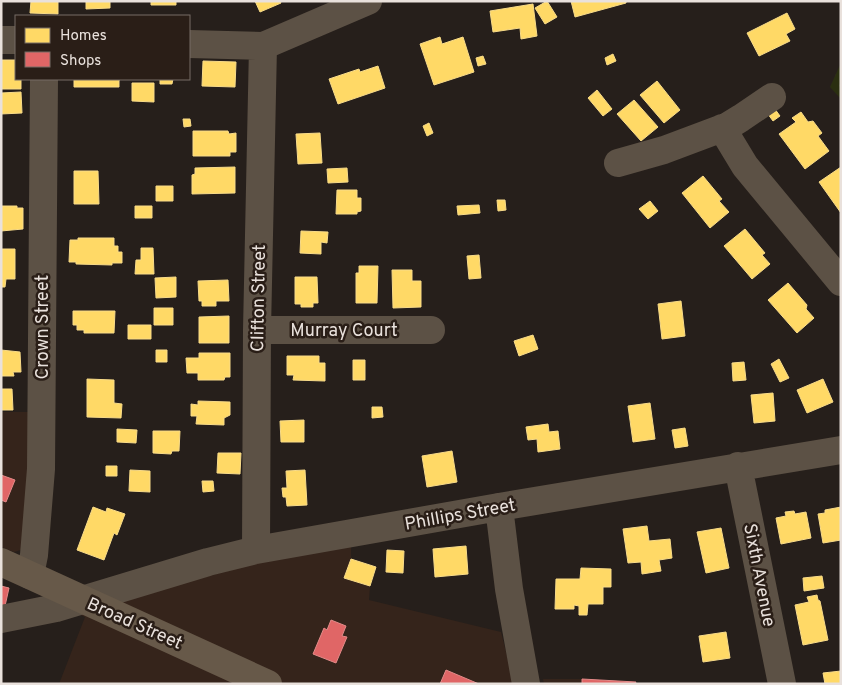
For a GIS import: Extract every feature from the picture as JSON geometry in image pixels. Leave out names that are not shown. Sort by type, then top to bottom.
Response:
[{"type":"main road","name":"Broad Street","points":[[1,562],[268,684]]},
{"type":"street","points":[[190,44],[263,46],[368,1]]},
{"type":"street","points":[[1,40],[15,40]]},
{"type":"street","name":"Clifton Street","points":[[256,550],[257,330],[263,46]]},
{"type":"street","name":"Crown Street","points":[[30,575],[34,555],[41,469],[44,80]]},
{"type":"street","points":[[618,163],[664,150],[722,128],[741,118],[772,97]]},
{"type":"street","points":[[722,128],[745,166],[841,282]]},
{"type":"street","name":"Murray Court","points":[[257,330],[431,330]]},
{"type":"street","name":"Phillips Street","points":[[1,619],[36,613],[208,562],[256,550],[738,466],[841,450]]},
{"type":"street","name":"Sixth Avenue","points":[[738,466],[782,684]]},
{"type":"street","points":[[499,507],[509,589],[526,684]]},
{"type":"shaded area","points":[[1,412],[33,412],[21,550],[14,552],[1,547]]},
{"type":"shaded area","points":[[351,545],[351,559],[376,567],[370,586],[369,600],[501,632],[514,684],[59,684],[85,617],[74,612],[264,561]]},
{"type":"shaded area","points":[[543,679],[636,682],[635,684],[544,684]]},
{"type":"green space","points":[[841,63],[841,99],[830,87]]},
{"type":"building: Homes","points":[[31,1],[58,1],[58,14],[30,13]]},
{"type":"building: Homes","points":[[86,1],[110,1],[110,8],[86,9]]},
{"type":"building: Homes","points":[[151,1],[176,1],[176,5],[151,5]]},
{"type":"building: Homes","points":[[255,1],[280,1],[281,3],[260,12]]},
{"type":"building: Homes","points":[[547,1],[557,17],[545,24],[535,8]]},
{"type":"building: Homes","points":[[571,1],[626,1],[626,3],[575,17]]},
{"type":"building: Homes","points":[[533,4],[537,36],[521,39],[520,28],[493,32],[490,11]]},
{"type":"building: Homes","points":[[787,13],[795,29],[786,34],[790,41],[759,56],[747,33]]},
{"type":"building: Homes","points":[[440,37],[442,44],[463,37],[474,72],[434,85],[420,44]]},
{"type":"building: Homes","points":[[613,54],[616,61],[607,65],[605,58]]},
{"type":"building: Homes","points":[[483,56],[486,64],[478,66],[476,58]]},
{"type":"building: Homes","points":[[1,60],[15,60],[15,80],[21,80],[21,89],[1,89]]},
{"type":"building: Homes","points":[[203,61],[236,62],[235,87],[202,86]]},
{"type":"building: Homes","points":[[378,66],[385,88],[338,104],[329,79],[359,69],[360,72]]},
{"type":"building: Homes","points":[[74,80],[119,80],[119,87],[74,87]]},
{"type":"building: Homes","points":[[160,80],[173,80],[172,84],[160,84]]},
{"type":"building: Homes","points":[[657,81],[680,110],[664,123],[640,95]]},
{"type":"building: Homes","points":[[132,83],[154,83],[154,102],[132,101]]},
{"type":"building: Homes","points":[[597,90],[612,109],[603,116],[588,98]]},
{"type":"building: Homes","points":[[21,92],[22,113],[1,114],[1,93]]},
{"type":"building: Homes","points":[[634,100],[658,127],[641,141],[617,114]]},
{"type":"building: Homes","points":[[772,105],[780,116],[773,121],[765,110]]},
{"type":"building: Homes","points":[[801,112],[808,122],[813,121],[822,133],[818,136],[829,151],[805,169],[779,134],[796,122],[792,118]]},
{"type":"building: Homes","points":[[183,119],[190,119],[191,126],[184,127]]},
{"type":"building: Homes","points":[[429,123],[433,133],[427,136],[423,126]]},
{"type":"building: Homes","points":[[193,131],[228,131],[229,134],[236,133],[236,152],[230,152],[230,156],[193,156]]},
{"type":"building: Homes","points":[[320,133],[322,163],[298,164],[296,134]]},
{"type":"building: Homes","points":[[235,167],[235,193],[192,194],[192,175],[195,174],[195,168]]},
{"type":"building: Homes","points":[[841,167],[841,213],[819,182]]},
{"type":"building: Homes","points":[[347,168],[348,182],[328,183],[327,169]]},
{"type":"building: Homes","points":[[74,171],[98,171],[99,204],[74,204]]},
{"type":"building: Homes","points":[[703,176],[722,199],[719,201],[729,212],[710,228],[682,193]]},
{"type":"building: Homes","points":[[156,186],[173,186],[173,201],[156,201]]},
{"type":"building: Homes","points":[[337,190],[357,190],[357,198],[361,198],[361,211],[357,212],[357,214],[336,214]]},
{"type":"building: Homes","points":[[497,200],[505,200],[506,210],[498,211]]},
{"type":"building: Homes","points":[[650,201],[658,211],[648,219],[639,209]]},
{"type":"building: Homes","points":[[479,205],[480,213],[458,215],[457,206]]},
{"type":"building: Homes","points":[[1,206],[23,208],[23,229],[1,231]]},
{"type":"building: Homes","points":[[135,206],[152,206],[152,218],[135,218]]},
{"type":"building: Homes","points":[[745,229],[765,253],[762,255],[770,264],[752,279],[724,246]]},
{"type":"building: Homes","points":[[301,231],[328,232],[327,243],[321,242],[321,254],[300,253]]},
{"type":"building: Homes","points":[[78,238],[114,238],[114,246],[118,246],[118,252],[122,252],[122,263],[112,263],[112,265],[76,264],[76,262],[69,262],[70,240],[78,240]]},
{"type":"building: Homes","points":[[141,248],[153,248],[154,274],[135,274],[136,260],[141,260]]},
{"type":"building: Homes","points":[[1,249],[15,249],[15,279],[6,279],[5,287],[1,287]]},
{"type":"building: Homes","points":[[479,255],[481,278],[469,279],[467,256]]},
{"type":"building: Homes","points":[[359,266],[378,266],[377,303],[356,303],[356,273],[359,273]]},
{"type":"building: Homes","points":[[392,270],[412,270],[412,281],[421,281],[421,307],[393,308]]},
{"type":"building: Homes","points":[[176,277],[176,297],[156,298],[155,278]]},
{"type":"building: Homes","points":[[295,277],[317,277],[318,303],[313,303],[313,307],[301,307],[301,304],[295,304]]},
{"type":"building: Homes","points":[[228,280],[229,301],[216,301],[216,306],[202,306],[202,301],[199,301],[198,281]]},
{"type":"building: Homes","points":[[788,283],[807,305],[806,309],[814,318],[797,333],[768,300]]},
{"type":"building: Homes","points":[[681,301],[685,336],[662,339],[658,304]]},
{"type":"building: Homes","points":[[154,308],[173,308],[173,325],[154,325]]},
{"type":"building: Homes","points":[[73,311],[115,311],[114,333],[84,333],[84,330],[77,330],[77,325],[73,325]]},
{"type":"building: Homes","points":[[229,316],[229,343],[199,343],[199,317]]},
{"type":"building: Homes","points":[[128,325],[151,325],[151,339],[128,339]]},
{"type":"building: Homes","points":[[533,335],[538,349],[519,356],[514,341]]},
{"type":"building: Homes","points":[[1,350],[20,352],[21,372],[13,372],[14,376],[1,376]]},
{"type":"building: Homes","points":[[156,350],[167,350],[167,362],[156,362]]},
{"type":"building: Homes","points":[[199,353],[230,353],[230,377],[225,377],[224,380],[198,380],[198,373],[187,373],[186,358],[199,358]]},
{"type":"building: Homes","points":[[287,356],[319,356],[319,363],[325,363],[325,381],[293,380],[294,375],[287,375]]},
{"type":"building: Homes","points":[[779,359],[789,378],[780,382],[771,364]]},
{"type":"building: Homes","points":[[353,360],[365,360],[365,380],[353,380]]},
{"type":"building: Homes","points":[[744,362],[746,380],[733,381],[732,363]]},
{"type":"building: Homes","points":[[87,379],[114,380],[114,403],[122,404],[121,418],[87,417]]},
{"type":"building: Homes","points":[[823,379],[833,402],[807,413],[797,390]]},
{"type":"building: Homes","points":[[1,389],[12,389],[13,410],[1,410]]},
{"type":"building: Homes","points":[[773,393],[775,421],[754,423],[751,395]]},
{"type":"building: Homes","points":[[198,401],[230,402],[230,415],[224,418],[224,425],[196,424],[197,416],[191,416],[191,404],[198,405]]},
{"type":"building: Homes","points":[[650,403],[655,439],[633,442],[628,406]]},
{"type":"building: Homes","points":[[372,407],[382,407],[383,417],[372,418]]},
{"type":"building: Homes","points":[[304,420],[304,442],[281,442],[280,421]]},
{"type":"building: Homes","points":[[548,424],[549,432],[558,431],[560,449],[538,452],[537,439],[528,440],[526,427]]},
{"type":"building: Homes","points":[[685,428],[688,446],[675,448],[672,430]]},
{"type":"building: Homes","points":[[117,429],[137,430],[136,443],[117,442]]},
{"type":"building: Homes","points":[[153,431],[180,431],[179,451],[172,451],[171,454],[153,453]]},
{"type":"building: Homes","points":[[452,451],[457,482],[427,487],[422,456]]},
{"type":"building: Homes","points":[[218,453],[241,453],[240,474],[217,473]]},
{"type":"building: Homes","points":[[106,466],[117,466],[117,476],[106,476]]},
{"type":"building: Homes","points":[[130,470],[150,471],[150,492],[129,491]]},
{"type":"building: Homes","points":[[305,470],[307,505],[287,506],[282,488],[287,488],[286,471]]},
{"type":"building: Homes","points":[[202,481],[213,481],[214,491],[203,492]]},
{"type":"building: Homes","points":[[93,507],[106,512],[107,508],[125,514],[117,535],[114,533],[104,560],[77,550]]},
{"type":"building: Homes","points":[[841,507],[841,540],[823,543],[818,514],[825,513],[825,510]]},
{"type":"building: Homes","points":[[794,511],[795,514],[806,512],[811,538],[781,544],[776,518],[786,516],[785,512]]},
{"type":"building: Homes","points":[[647,526],[649,541],[670,539],[672,558],[659,560],[661,571],[642,574],[641,562],[628,563],[623,529]]},
{"type":"building: Homes","points":[[721,528],[729,568],[706,573],[697,532]]},
{"type":"building: Homes","points":[[466,546],[468,574],[435,577],[433,549]]},
{"type":"building: Homes","points":[[387,550],[404,551],[403,573],[386,572]]},
{"type":"building: Homes","points":[[351,559],[376,567],[370,586],[344,578]]},
{"type":"building: Homes","points":[[581,568],[611,569],[611,587],[603,587],[603,604],[588,604],[587,615],[579,615],[579,606],[574,605],[574,609],[555,609],[556,579],[580,579]]},
{"type":"building: Homes","points":[[822,576],[824,588],[804,591],[803,578]]},
{"type":"building: Homes","points":[[817,595],[828,640],[803,645],[795,605],[809,602],[807,597]]},
{"type":"building: Homes","points":[[726,632],[730,658],[703,662],[699,636]]},
{"type":"building: Homes","points":[[841,671],[841,684],[825,684],[823,673]]},
{"type":"building: Shops","points":[[1,475],[15,480],[6,502],[1,500]]},
{"type":"building: Shops","points":[[1,586],[9,588],[5,606],[1,605]]},
{"type":"building: Shops","points":[[331,620],[346,626],[342,636],[347,637],[336,663],[313,654],[324,628],[327,630]]},
{"type":"building: Shops","points":[[446,670],[479,684],[440,684]]},
{"type":"building: Shops","points":[[582,679],[636,682],[635,684],[582,684]]}]
